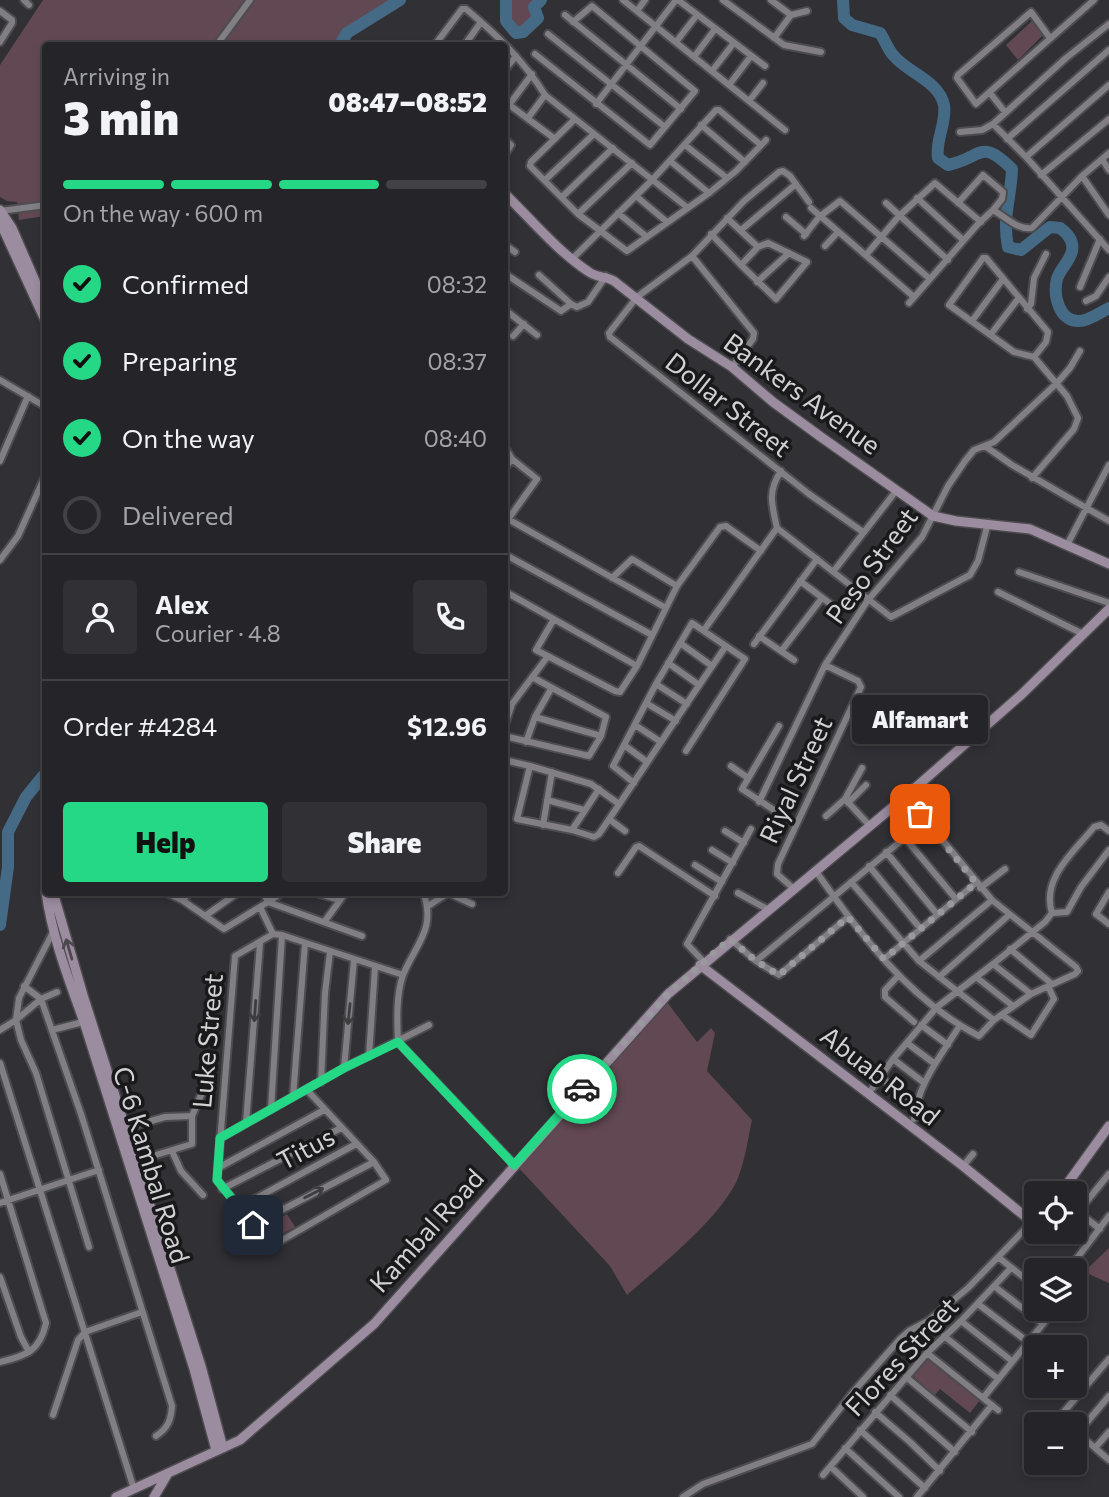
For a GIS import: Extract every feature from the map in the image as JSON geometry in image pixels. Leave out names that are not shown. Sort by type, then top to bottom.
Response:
[{"type":"main road","name":"Bankers Avenue","points":[[508,197],[572,259],[592,274],[606,276],[637,297],[688,339],[732,367],[773,402],[933,516],[1030,529],[1109,564]]},
{"type":"main road","points":[[0,210],[12,228],[42,297]]},
{"type":"main road","points":[[0,222],[42,313]]},
{"type":"main road","name":"Kambal Road","points":[[116,1497],[167,1475],[250,1433],[295,1390],[374,1324],[668,994],[730,939],[906,796],[1022,694],[1109,609]]},
{"type":"main road","name":"C-6 Kambal Road","points":[[47,896],[74,997],[88,1020]]},
{"type":"main road","name":"C-6 Kambal Road","points":[[54,896],[88,1020],[219,1449]]},
{"type":"main road","name":"Abuab Road","points":[[702,964],[1024,1212]]},
{"type":"main road","points":[[1069,1181],[1109,1126]]},
{"type":"main road","name":"C-6 Kambal Road","points":[[122,1130],[136,1161],[201,1366],[219,1449]]},
{"type":"main road","points":[[154,1497],[167,1475]]},
{"type":"street","points":[[219,42],[250,0]]},
{"type":"street","points":[[623,0],[785,130]]},
{"type":"street","points":[[637,11],[645,0]]},
{"type":"street","points":[[596,104],[677,0],[765,66]]},
{"type":"street","points":[[723,0],[784,45],[821,51]]},
{"type":"street","points":[[771,0],[791,15]]},
{"type":"street","points":[[779,7],[784,0]]},
{"type":"street","points":[[1050,38],[1031,12],[957,78],[976,104],[1094,0]]},
{"type":"street","points":[[535,54],[650,145],[695,91],[592,6],[573,22]]},
{"type":"street","points":[[437,42],[462,9],[466,9],[503,42]]},
{"type":"street","points":[[0,11],[12,20],[0,43]]},
{"type":"street","points":[[774,38],[791,15],[807,11]]},
{"type":"street","points":[[565,15],[681,109]]},
{"type":"street","points":[[676,42],[697,15]]},
{"type":"street","points":[[467,42],[481,22]]},
{"type":"street","points":[[960,132],[982,130],[993,124],[1109,24]]},
{"type":"street","points":[[694,57],[715,29]]},
{"type":"street","points":[[548,34],[665,127]]},
{"type":"street","points":[[496,42],[499,38]]},
{"type":"street","points":[[712,71],[733,44]]},
{"type":"street","points":[[508,48],[532,74],[545,95],[688,208]]},
{"type":"street","points":[[1007,139],[1109,50]]},
{"type":"street","points":[[508,66],[516,56]]},
{"type":"street","points":[[729,85],[751,56]]},
{"type":"street","points":[[508,102],[532,74]]},
{"type":"street","points":[[749,101],[763,83]]},
{"type":"street","points":[[1026,158],[1109,85]]},
{"type":"street","points":[[990,93],[1005,112]]},
{"type":"street","points":[[528,118],[545,95]]},
{"type":"street","points":[[508,104],[555,139]]},
{"type":"street","points":[[572,259],[600,231],[618,213],[653,179],[718,109],[763,143],[709,193],[626,251],[600,231],[578,214],[530,164],[575,119]]},
{"type":"street","points":[[1041,175],[1109,119]]},
{"type":"street","points":[[993,124],[1109,250]]},
{"type":"street","points":[[701,125],[745,162]]},
{"type":"street","points":[[545,180],[594,134]]},
{"type":"street","points":[[685,145],[727,178]]},
{"type":"street","points":[[562,197],[613,148]]},
{"type":"street","points":[[993,210],[1014,224],[1026,229],[1032,228],[1082,176],[1109,153]]},
{"type":"street","points":[[1102,159],[1109,170]]},
{"type":"street","points":[[670,161],[709,193]]},
{"type":"street","points":[[578,214],[632,163]]},
{"type":"street","points":[[637,297],[692,256],[727,218],[779,172],[786,172],[820,217],[866,255],[912,300],[963,240],[993,210],[1002,199],[1003,192],[984,175],[958,203]]},
{"type":"street","points":[[1082,176],[1109,215]]},
{"type":"street","points":[[866,255],[899,216],[936,183],[981,222]]},
{"type":"street","points":[[741,230],[796,184]]},
{"type":"street","points":[[636,196],[667,222]]},
{"type":"street","points":[[917,198],[963,240]]},
{"type":"street","points":[[786,217],[805,235],[820,217],[841,201],[930,279]]},
{"type":"street","points":[[886,203],[948,260]]},
{"type":"street","points":[[0,210],[42,205]]},
{"type":"street","points":[[618,213],[647,236]]},
{"type":"street","points":[[727,218],[758,247]]},
{"type":"street","points":[[825,246],[838,232]]},
{"type":"street","points":[[712,234],[741,265],[757,282],[773,298],[779,297],[807,264],[806,261],[768,243],[758,247],[741,265]]},
{"type":"street","points":[[1080,287],[1100,239]]},
{"type":"street","points":[[508,247],[515,252]]},
{"type":"street","points":[[757,282],[789,253]]},
{"type":"street","points":[[1027,309],[1031,304],[1034,278],[1046,254]]},
{"type":"street","points":[[692,256],[754,333],[753,339],[732,367]]},
{"type":"street","points":[[1032,478],[1077,425],[1074,407],[1034,357],[1014,352],[950,307],[949,303],[983,258],[986,258],[1048,332],[1046,342],[1034,357]]},
{"type":"street","points":[[539,275],[577,307],[588,302],[606,276]]},
{"type":"street","points":[[508,276],[561,311],[571,304]]},
{"type":"street","points":[[1086,300],[1096,296],[1109,277]]},
{"type":"street","points":[[972,321],[1003,279]]},
{"type":"street","name":"Dollar Street","points":[[637,297],[610,329],[610,337],[863,532]]},
{"type":"street","points":[[991,334],[1018,299]]},
{"type":"street","points":[[508,312],[537,335]]},
{"type":"street","points":[[513,336],[524,324]]},
{"type":"street","name":"Peso Street","points":[[759,802],[825,665],[868,600],[922,537],[948,486],[965,461],[974,450],[993,442],[1057,383],[1080,351]]},
{"type":"street","points":[[0,380],[42,405]]},
{"type":"street","points":[[0,461],[28,396]]},
{"type":"street","points":[[985,446],[1032,478],[1109,521]]},
{"type":"street","points":[[508,452],[537,478],[508,519]]},
{"type":"street","points":[[508,464],[512,458]]},
{"type":"street","points":[[1067,545],[1084,508],[1109,465]]},
{"type":"street","points":[[781,471],[774,482],[771,495],[777,528],[892,617],[970,575],[978,561],[988,523]]},
{"type":"street","points":[[0,560],[18,536],[42,483]]},
{"type":"street","points":[[833,572],[896,491]]},
{"type":"street","points":[[508,523],[666,608]]},
{"type":"street","points":[[554,619],[536,649],[620,692],[638,666],[677,586],[723,525],[761,551]]},
{"type":"street","points":[[704,630],[777,528]]},
{"type":"street","points":[[508,556],[652,635]]},
{"type":"street","points":[[612,578],[632,559],[677,586]]},
{"type":"street","points":[[754,644],[817,559]]},
{"type":"street","points":[[1019,572],[1109,603]]},
{"type":"street","points":[[800,581],[836,608]]},
{"type":"street","points":[[998,592],[1083,634]]},
{"type":"street","points":[[508,593],[638,666]]},
{"type":"street","points":[[782,650],[822,598]]},
{"type":"street","points":[[634,783],[612,768],[692,623],[745,659],[686,751]]},
{"type":"street","points":[[759,636],[794,660]]},
{"type":"street","points":[[680,643],[712,666]]},
{"type":"street","points":[[530,766],[517,820],[594,836],[599,834],[726,646]]},
{"type":"street","points":[[508,716],[512,704],[548,656]]},
{"type":"street","points":[[668,663],[699,685]]},
{"type":"street","name":"Riyal Street","points":[[793,888],[780,877],[776,869],[861,687],[858,681],[825,665]]},
{"type":"street","points":[[508,738],[589,756],[601,736],[606,717],[532,677]]},
{"type":"street","points":[[656,684],[687,704]]},
{"type":"street","points":[[526,741],[535,717],[551,689]]},
{"type":"street","points":[[508,702],[512,704]]},
{"type":"street","points":[[646,703],[676,721]]},
{"type":"street","points":[[535,717],[601,736]]},
{"type":"street","points":[[635,725],[661,742]]},
{"type":"street","points":[[779,726],[742,789],[795,824]]},
{"type":"street","points":[[624,745],[647,762]]},
{"type":"street","points":[[508,761],[552,772],[599,789],[620,804]]},
{"type":"street","points":[[731,766],[748,778]]},
{"type":"street","points":[[846,801],[862,768]]},
{"type":"street","points":[[543,825],[552,772]]},
{"type":"street","points":[[826,816],[866,785]]},
{"type":"street","points":[[572,830],[599,789]]},
{"type":"street","points":[[815,870],[848,917],[898,975],[960,1026],[979,1036],[994,1020],[1031,994],[1078,971],[978,886],[906,796]]},
{"type":"street","points":[[547,800],[584,810]]},
{"type":"street","points":[[846,801],[870,826]]},
{"type":"street","points":[[609,819],[625,831]]},
{"type":"street","points":[[756,961],[925,821]]},
{"type":"street","points":[[1052,913],[1049,902],[1054,877],[1097,825],[1109,831]]},
{"type":"street","points":[[702,964],[687,944],[751,829]]},
{"type":"street","points":[[725,831],[744,843]]},
{"type":"street","points":[[905,838],[956,899]]},
{"type":"street","points":[[618,873],[639,846],[715,896]]},
{"type":"street","points":[[712,850],[733,863]]},
{"type":"street","points":[[871,1090],[937,1007],[993,964],[1052,913],[1067,912],[1081,887],[1109,850]]},
{"type":"street","points":[[886,852],[937,914]]},
{"type":"street","points":[[695,866],[722,882]]},
{"type":"street","points":[[869,866],[920,928]]},
{"type":"street","points":[[884,959],[956,899],[1005,869]]},
{"type":"street","points":[[851,882],[919,961],[994,1020]]},
{"type":"street","points":[[1109,892],[1096,914],[1109,924]]},
{"type":"street","points":[[738,893],[767,909]]},
{"type":"street","points":[[173,896],[224,929],[277,896]]},
{"type":"street","points":[[182,900],[186,896]]},
{"type":"street","points":[[205,916],[233,896]]},
{"type":"street","points":[[265,896],[268,902],[362,936]]},
{"type":"street","points":[[327,896],[340,900]]},
{"type":"street","points":[[325,921],[343,896]]},
{"type":"street","points":[[424,896],[428,906],[421,943],[403,975],[399,991],[398,1042],[514,1165]]},
{"type":"street","points":[[428,906],[442,896]]},
{"type":"street","points":[[457,896],[472,904]]},
{"type":"street","points":[[919,961],[992,900]]},
{"type":"street","points":[[260,907],[273,934],[403,975]]},
{"type":"street","points":[[939,977],[1009,915]]},
{"type":"street","points":[[730,939],[775,974],[782,974],[848,917]]},
{"type":"street","points":[[54,930],[24,986],[16,1007],[16,1020],[21,1040],[36,1073],[89,1247]]},
{"type":"street","name":"Luke Street","points":[[273,934],[234,958],[217,1180],[253,1225],[270,1244],[275,1245],[385,1182],[386,1177],[374,1162]]},
{"type":"street","points":[[271,1109],[282,935]]},
{"type":"street","points":[[246,1123],[260,943]]},
{"type":"street","points":[[293,1097],[305,943]]},
{"type":"street","points":[[1002,1015],[1031,1035],[1054,999],[1050,985],[1010,949]]},
{"type":"street","points":[[321,1082],[325,993],[330,951]]},
{"type":"street","points":[[344,1068],[354,960]]},
{"type":"street","points":[[993,964],[1031,994]]},
{"type":"street","points":[[369,1056],[374,967]]},
{"type":"street","points":[[898,975],[885,989],[885,997],[914,1022]]},
{"type":"street","points":[[976,977],[1013,1006]]},
{"type":"street","points":[[24,986],[41,999],[52,1030],[99,1170],[172,1406],[171,1418],[165,1430],[156,1436]]},
{"type":"street","points":[[0,1030],[41,999],[57,992]]},
{"type":"street","points":[[52,1030],[88,1020]]},
{"type":"street","points":[[220,1138],[344,1068],[429,1025]]},
{"type":"street","points":[[921,1025],[948,1045]]},
{"type":"street","points":[[914,1119],[923,1082],[960,1026]]},
{"type":"street","points":[[907,1043],[935,1064]]},
{"type":"street","points":[[893,1059],[923,1082]]},
{"type":"street","points":[[0,1063],[134,1489]]},
{"type":"street","points":[[136,1161],[192,1144],[192,1116],[201,1095],[205,1069]]},
{"type":"street","points":[[880,1077],[916,1104]]},
{"type":"street","points":[[253,1225],[374,1162],[307,1090]]},
{"type":"street","points":[[218,1168],[324,1110]]},
{"type":"street","points":[[122,1130],[164,1117],[192,1116]]},
{"type":"street","points":[[222,1188],[341,1128]]},
{"type":"street","name":"Titus","points":[[238,1208],[356,1144]]},
{"type":"street","points":[[172,1151],[181,1171],[203,1195]]},
{"type":"street","points":[[964,1166],[973,1154]]},
{"type":"street","points":[[0,1203],[99,1170]]},
{"type":"street","points":[[0,1174],[46,1323],[43,1338],[36,1348],[0,1362]]},
{"type":"street","points":[[1087,1198],[1109,1174]]},
{"type":"street","points":[[1077,1258],[1109,1216]]},
{"type":"street","points":[[1087,1218],[1100,1228]]},
{"type":"street","points":[[683,1497],[703,1484],[812,1444],[900,1339],[928,1321],[968,1288],[1024,1230]]},
{"type":"street","points":[[998,1257],[1024,1278]]},
{"type":"street","name":"Flores Street","points":[[823,1475],[927,1353],[1011,1268]]},
{"type":"street","points":[[0,1277],[29,1352]]},
{"type":"street","points":[[994,1286],[1042,1324]]},
{"type":"street","points":[[978,1304],[1024,1339]]},
{"type":"street","points":[[53,1415],[74,1345],[85,1332],[142,1312]]},
{"type":"street","points":[[961,1321],[1012,1361]]},
{"type":"street","points":[[1033,1335],[1045,1321]]},
{"type":"street","points":[[944,1336],[997,1378]]},
{"type":"street","points":[[983,1398],[1024,1347]]},
{"type":"street","points":[[917,1497],[995,1408],[927,1353]]},
{"type":"street","points":[[1063,1412],[1109,1359]]},
{"type":"street","points":[[906,1377],[972,1432]]},
{"type":"street","points":[[890,1395],[955,1452]]},
{"type":"street","points":[[1087,1420],[1109,1396]]},
{"type":"street","points":[[875,1412],[940,1471]]},
{"type":"street","points":[[860,1430],[925,1488]]},
{"type":"street","points":[[1095,1448],[1109,1432]]},
{"type":"street","points":[[1087,1441],[1109,1460]]},
{"type":"street","points":[[845,1448],[899,1497]]},
{"type":"street","points":[[831,1467],[863,1497]]},
{"type":"shaded area","points":[[43,0],[400,0],[348,33],[341,42],[42,42],[42,216],[19,220],[17,202],[0,197],[0,65]]},
{"type":"shaded area","points":[[506,0],[541,0],[534,7],[538,18],[523,32],[516,33],[506,21]]},
{"type":"shaded area","points":[[1032,21],[1043,35],[1018,60],[1006,45]]},
{"type":"shaded area","points":[[664,998],[697,1042],[711,1028],[715,1033],[707,1071],[752,1120],[738,1178],[730,1193],[688,1241],[627,1295],[610,1266],[516,1165]]},
{"type":"shaded area","points":[[287,1214],[295,1227],[270,1240],[263,1227]]},
{"type":"shaded area","points":[[1109,1248],[1109,1283],[1087,1273],[1087,1269]]},
{"type":"shaded area","points":[[927,1356],[980,1400],[970,1413],[940,1389],[934,1396],[910,1373]]},
{"type":"waterway","points":[[341,42],[347,33],[400,0]]},
{"type":"waterway","points":[[506,0],[506,21],[516,33],[523,32],[538,18],[534,7],[541,0]]},
{"type":"waterway","points":[[843,0],[844,18],[852,25],[880,33],[894,56],[930,83],[941,97],[944,112],[938,158],[948,165],[987,152],[1012,169],[1006,217],[1008,247],[1021,250],[1050,227],[1060,228],[1065,232],[1072,244],[1072,251],[1058,275],[1056,285],[1057,300],[1062,312],[1072,320],[1083,321],[1109,308]]},
{"type":"waterway","points":[[0,925],[8,867],[8,832],[26,797],[42,777]]},
{"type":"way so far","points":[[582,1089],[668,994],[730,939],[738,948],[779,975],[848,917],[884,959],[976,883],[920,814]]},
{"type":"place","name":"Alfamart","points":[[920,814]]},
{"type":"route","points":[[253,1225],[217,1180],[220,1138],[344,1068],[398,1042],[514,1165],[582,1089]]}]
